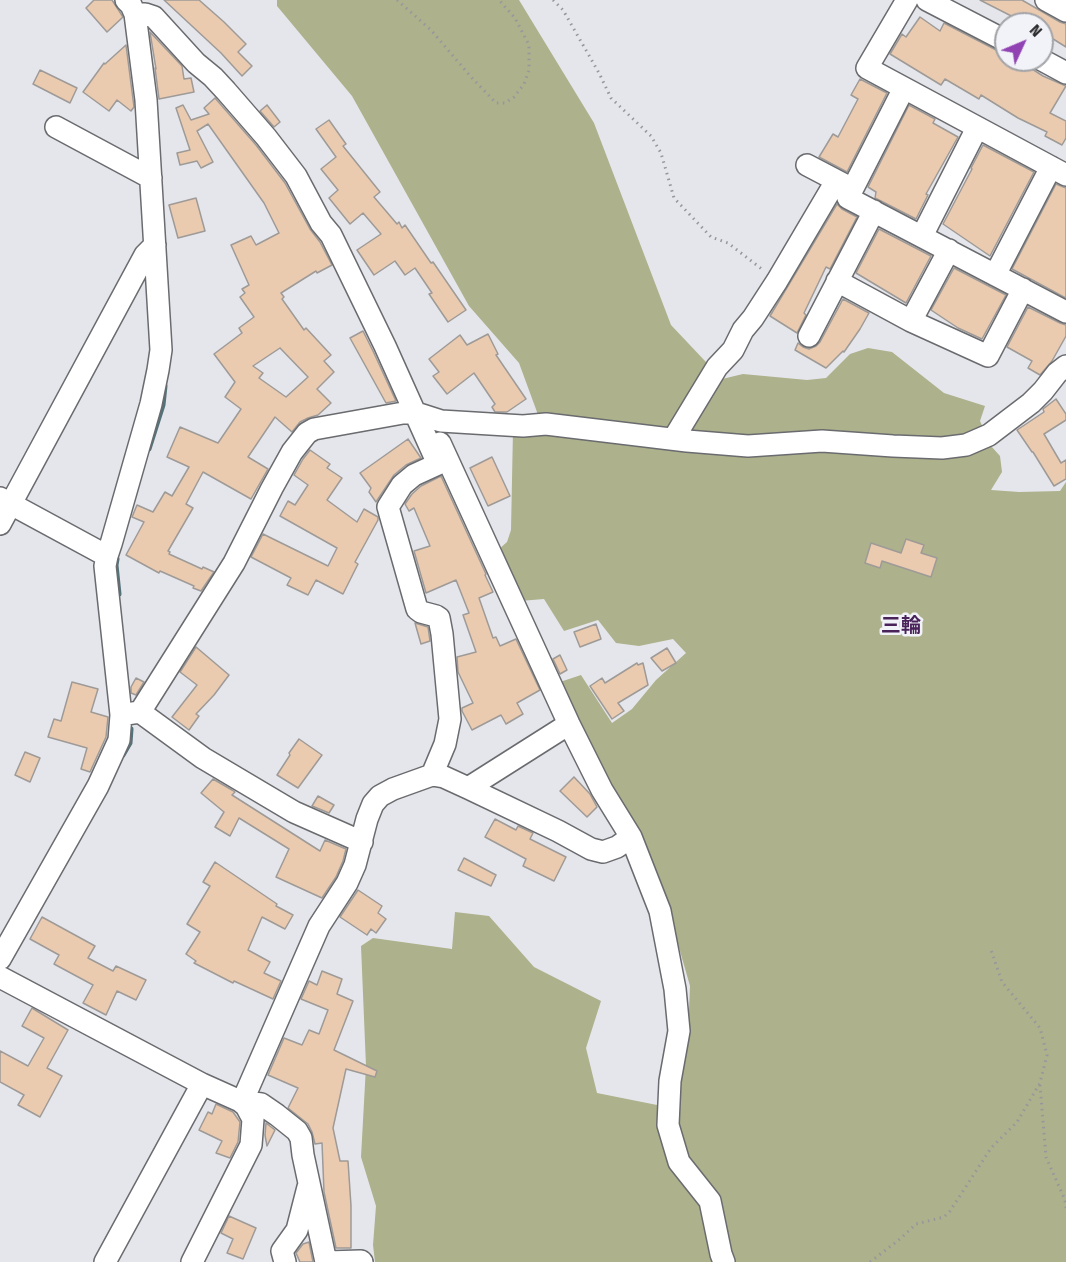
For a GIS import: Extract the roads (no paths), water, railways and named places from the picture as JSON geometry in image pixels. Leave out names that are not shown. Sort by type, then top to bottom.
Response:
[{"type":"street","points":[[907,0],[867,68],[1059,171],[995,274]]},
{"type":"street","points":[[927,0],[994,35]]},
{"type":"street","points":[[1046,0],[1066,11]]},
{"type":"street","points":[[362,842],[294,812],[130,713],[105,566],[152,404],[161,350],[146,100],[136,10],[154,17],[196,63],[213,77],[266,137],[296,176],[321,223],[331,235],[385,346],[438,464],[414,475],[402,485],[388,507],[417,609],[439,618],[442,634],[450,719],[445,744],[432,775]]},
{"type":"street","points":[[674,438],[717,367],[733,350],[743,330],[844,185],[904,88]]},
{"type":"street","points":[[56,127],[151,178]]},
{"type":"street","points":[[922,236],[977,128]]},
{"type":"street","points":[[807,165],[844,185],[848,198],[1066,312]]},
{"type":"street","points":[[809,336],[874,211]]},
{"type":"street","points":[[0,524],[5,501],[145,255],[155,245]]},
{"type":"street","points":[[911,321],[949,250]]},
{"type":"street","points":[[837,281],[911,321],[988,356],[1023,289]]},
{"type":"street","points":[[192,1262],[251,1145],[253,1119],[246,1106],[202,1084],[1,972],[98,786],[130,713],[234,563],[292,452],[307,433],[324,427],[403,413],[416,413],[441,421],[523,426],[546,424],[748,446],[822,441],[942,448],[966,445],[989,435],[1031,403],[1066,366]]},
{"type":"street","points":[[416,413],[433,428],[569,724],[602,790],[631,837],[660,911],[676,999],[679,1031],[670,1081],[668,1125],[679,1162],[710,1201],[724,1262]]},
{"type":"street","points":[[5,501],[107,555]]},
{"type":"street","points":[[468,788],[569,724]]},
{"type":"street","points":[[240,1101],[246,1093],[319,926],[347,884],[355,865],[367,819],[373,804],[380,796],[432,775],[444,777],[591,849],[624,856],[644,869]]},
{"type":"street","points":[[603,852],[617,847],[631,837]]},
{"type":"street","points":[[105,1262],[202,1084]]},
{"type":"street","points":[[240,1101],[261,1104],[297,1131],[301,1138],[326,1262],[362,1262]]},
{"type":"street","points":[[285,1262],[282,1251],[297,1230],[309,1184]]},
{"type":"waterway","points":[[149,449],[163,405],[165,386]]},
{"type":"waterway","points":[[117,559],[119,594]]},
{"type":"waterway","points":[[123,755],[130,743],[131,729]]},
{"type":"district","name":"三輪","points":[[901,626]]}]
